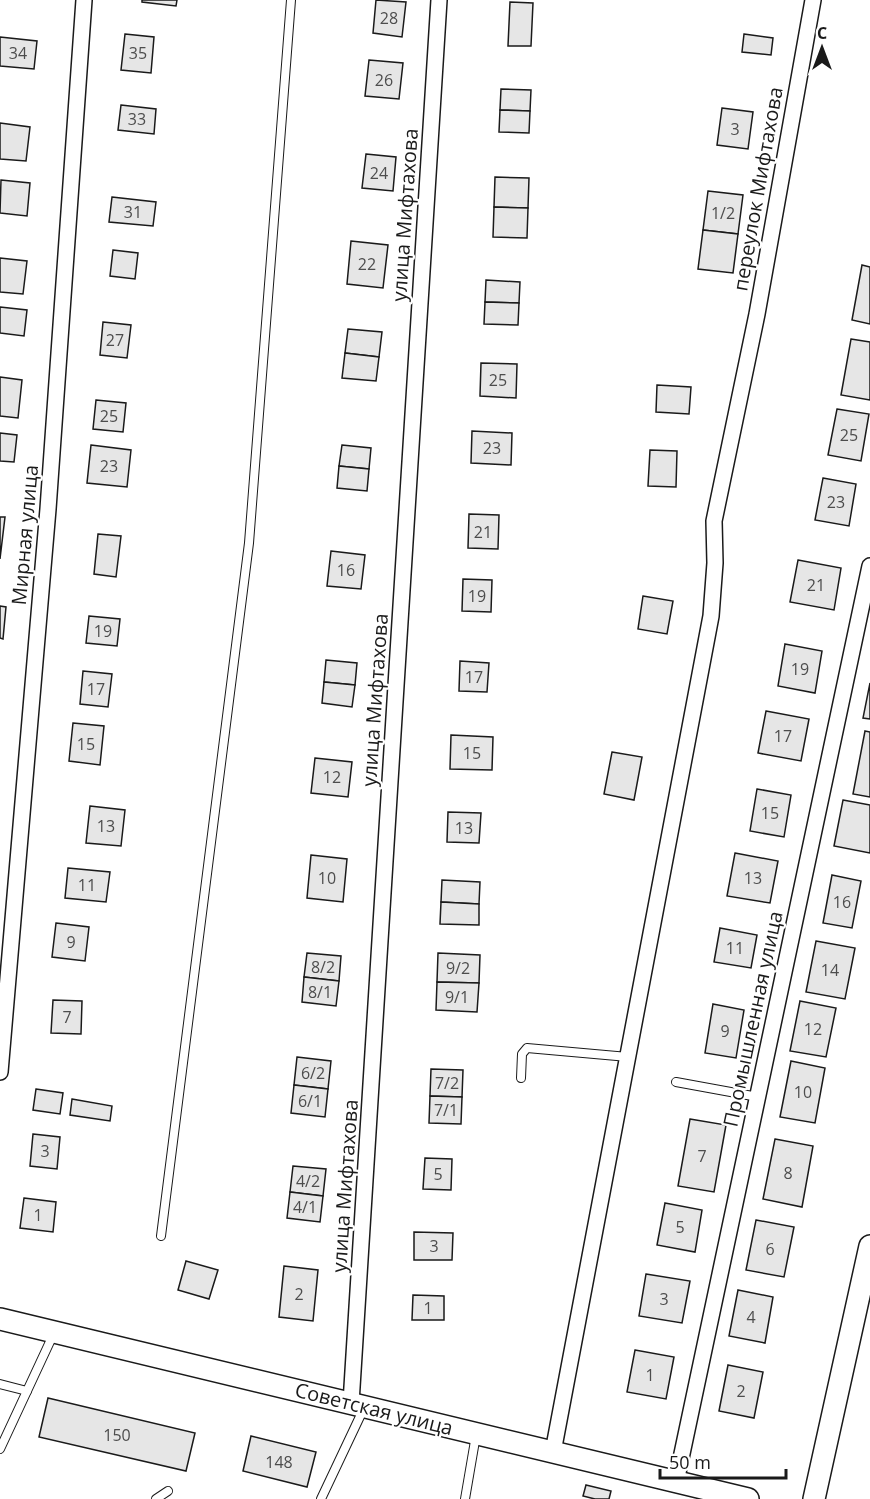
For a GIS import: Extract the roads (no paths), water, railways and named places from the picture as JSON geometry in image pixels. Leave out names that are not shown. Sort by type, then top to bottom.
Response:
[{"type":"main road","points":[[814,1499],[870,1246]]},
{"type":"main road","name":"Советская улица","points":[[0,1319],[748,1499]]},
{"type":"street","name":"Мирная улица","points":[[0,1072],[48,509],[84,0]]},
{"type":"street","name":"улица Мифтахова","points":[[358,1405],[439,0]]},
{"type":"street","name":"переулок Мифтахова","points":[[627,1057],[711,616],[715,563],[714,521],[756,314],[813,0]]},
{"type":"street","name":"Промышленная улица","points":[[676,1482],[870,566]]},
{"type":"street","points":[[553,1452],[627,1057]]},
{"type":"lane","points":[[161,1236],[249,543],[291,0]]},
{"type":"lane","points":[[521,1078],[522,1054],[527,1048],[627,1057]]},
{"type":"lane","points":[[676,1082],[758,1097]]},
{"type":"lane","points":[[0,1449],[55,1332]]},
{"type":"lane","points":[[0,1384],[27,1391]]},
{"type":"lane","points":[[321,1499],[358,1405]]},
{"type":"lane","points":[[465,1499],[476,1433]]},
{"type":"lane","points":[[156,1499],[168,1491]]}]
